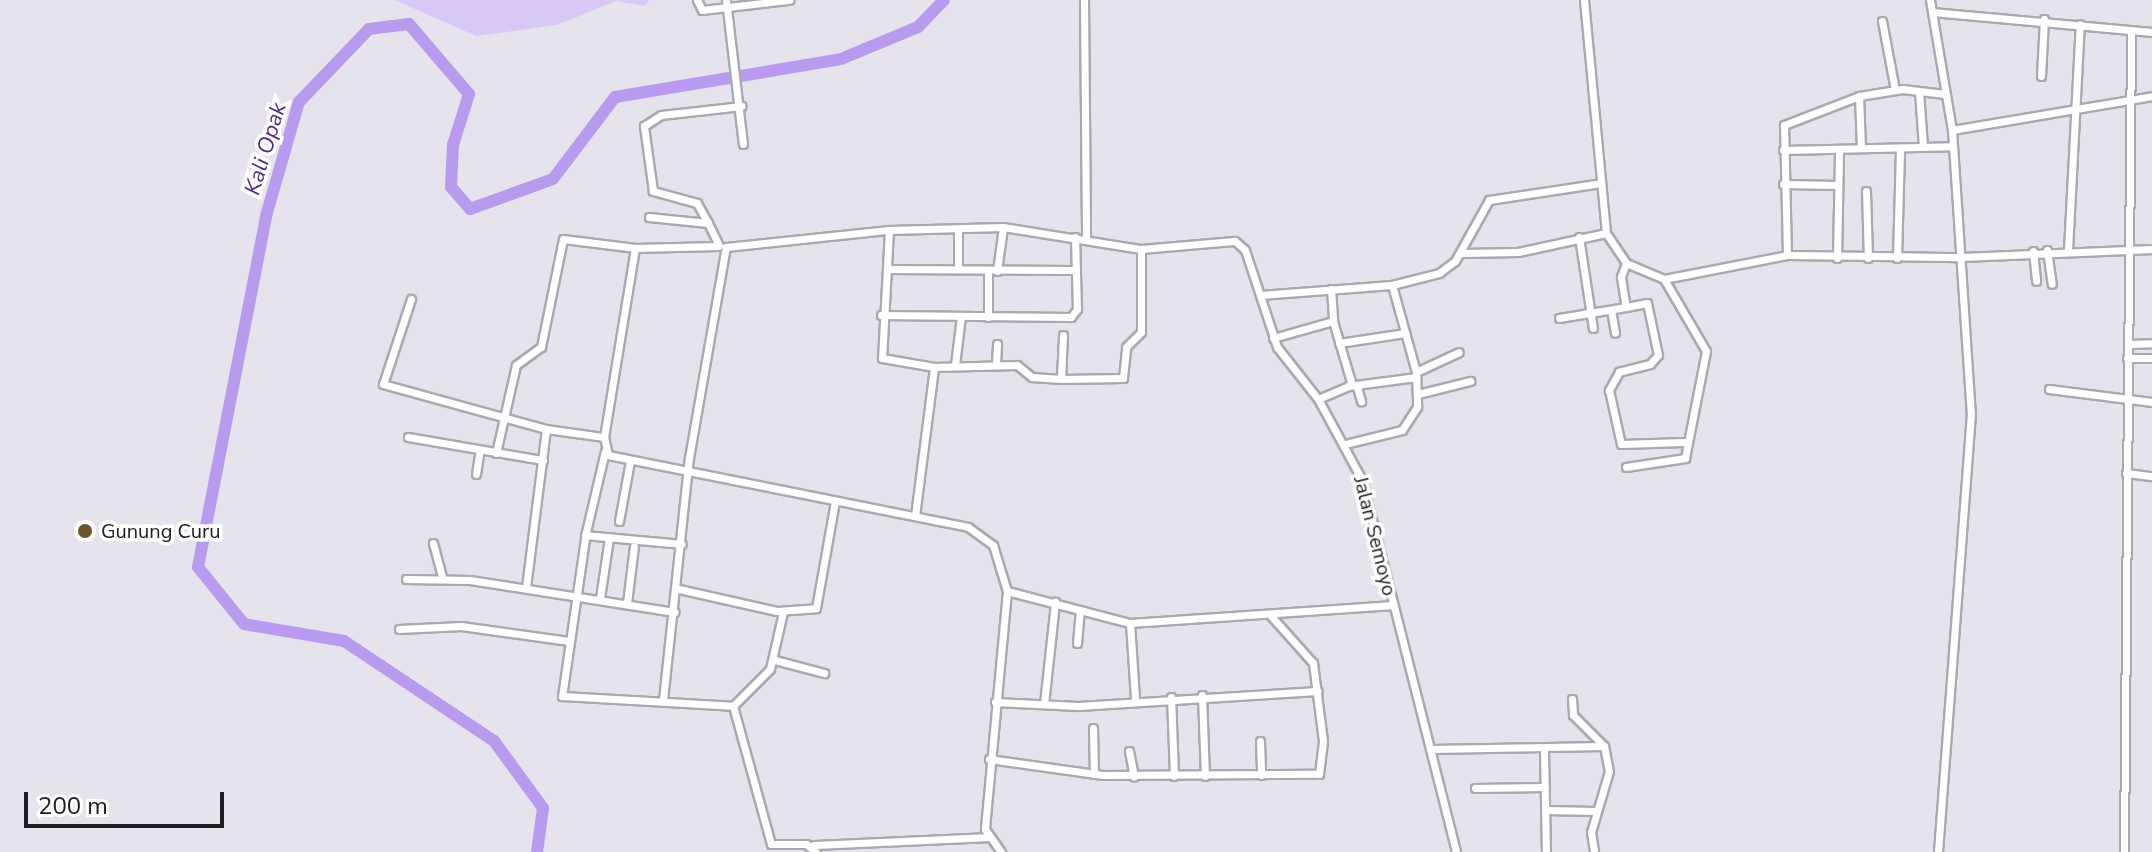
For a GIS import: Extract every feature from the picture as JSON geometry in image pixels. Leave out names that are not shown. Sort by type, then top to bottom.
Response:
[{"type":"street","points":[[697,0],[699,10],[726,3],[789,0]]},
{"type":"street","points":[[1084,0],[1086,238]]},
{"type":"street","points":[[1584,0],[1606,233],[1626,263],[1664,279],[1787,255],[1837,258],[1962,257],[2047,250],[2152,249]]},
{"type":"street","points":[[1930,0],[1952,130],[1971,413],[1938,852]]},
{"type":"street","points":[[726,3],[741,106],[743,144]]},
{"type":"street","points":[[1932,12],[2044,19],[2152,32]]},
{"type":"street","points":[[2041,76],[2044,19]]},
{"type":"street","points":[[1882,21],[1895,90]]},
{"type":"street","points":[[2068,250],[2073,109],[2080,24]]},
{"type":"street","points":[[2124,852],[2131,31]]},
{"type":"street","points":[[1787,255],[1783,184],[1785,124],[1859,96],[1895,90],[1945,94]]},
{"type":"street","points":[[1919,91],[1923,147]]},
{"type":"street","points":[[1859,96],[1861,148]]},
{"type":"street","points":[[1952,130],[2152,96]]},
{"type":"street","points":[[663,700],[679,589],[688,472],[722,246],[697,203],[653,191],[644,126],[661,115],[741,106]]},
{"type":"street","points":[[1783,150],[1953,146]]},
{"type":"street","points":[[1897,258],[1900,148]]},
{"type":"street","points":[[1837,258],[1839,149]]},
{"type":"street","points":[[1260,295],[1395,284],[1439,273],[1462,253],[1489,200],[1601,183]]},
{"type":"street","points":[[1783,184],[1837,185]]},
{"type":"street","points":[[1866,191],[1868,258]]},
{"type":"street","points":[[649,217],[708,223]]},
{"type":"street","points":[[496,453],[506,421],[516,365],[541,347],[561,242],[635,248],[722,246],[835,240],[889,230],[1003,227],[1141,249],[1141,332],[1126,347],[1123,378],[1061,379],[996,364],[934,367],[890,362],[879,354],[889,230]]},
{"type":"street","points":[[988,317],[993,270],[1003,227]]},
{"type":"street","points":[[958,229],[958,269]]},
{"type":"street","points":[[1462,253],[1518,252],[1606,233]]},
{"type":"street","points":[[881,315],[1057,322],[1077,309],[1073,270],[1075,237]]},
{"type":"street","points":[[1579,237],[1593,328]]},
{"type":"street","name":"Jalan Semoyo","points":[[1141,249],[1240,243],[1273,338],[1318,399],[1345,444],[1367,493],[1456,852]]},
{"type":"street","points":[[562,696],[585,535],[605,451],[604,437],[635,248]]},
{"type":"street","points":[[2047,250],[2052,284]]},
{"type":"street","points":[[2033,251],[2036,281]]},
{"type":"street","points":[[1626,263],[1621,277],[1626,307]]},
{"type":"street","points":[[887,269],[1073,270]]},
{"type":"street","points":[[1626,467],[1685,458],[1684,442],[1706,351],[1664,279]]},
{"type":"street","points":[[1345,444],[1407,427],[1418,394],[1395,284]]},
{"type":"street","points":[[1331,289],[1333,321],[1361,401]]},
{"type":"street","points":[[411,299],[383,384],[506,421],[604,437]]},
{"type":"street","points":[[1559,318],[1647,303],[1658,355],[1650,364],[1619,372],[1609,390],[1621,444],[1684,442]]},
{"type":"street","points":[[1611,310],[1615,333]]},
{"type":"street","points":[[955,365],[961,316]]},
{"type":"street","points":[[1273,338],[1333,321]]},
{"type":"street","points":[[1339,343],[1405,333]]},
{"type":"street","points":[[1061,379],[1063,335]]},
{"type":"street","points":[[2128,344],[2152,343]]},
{"type":"street","points":[[996,364],[997,344]]},
{"type":"street","points":[[1318,399],[1355,386],[1416,374],[1459,352]]},
{"type":"street","points":[[2127,358],[2152,358]]},
{"type":"street","points":[[915,516],[934,367]]},
{"type":"street","points":[[1418,394],[1470,381]]},
{"type":"street","points":[[2049,389],[2152,402]]},
{"type":"street","points":[[526,587],[546,429]]},
{"type":"street","points":[[408,437],[543,460]]},
{"type":"street","points":[[476,474],[480,450]]},
{"type":"street","points":[[605,451],[630,461],[915,516],[986,537],[1004,566],[1007,591],[989,759],[987,837],[1001,852]]},
{"type":"street","points":[[619,521],[630,461]]},
{"type":"street","points":[[2126,473],[2152,476]]},
{"type":"street","points":[[679,589],[783,612],[821,604],[835,501]]},
{"type":"street","points":[[585,535],[682,544]]},
{"type":"street","points":[[600,598],[609,538]]},
{"type":"street","points":[[433,543],[442,576]]},
{"type":"street","points":[[627,603],[634,546]]},
{"type":"street","points":[[406,579],[442,576],[576,594],[675,612]]},
{"type":"street","points":[[1007,591],[1130,623],[1271,616],[1393,605]]},
{"type":"street","points":[[1044,704],[1055,602]]},
{"type":"street","points":[[1077,643],[1080,610]]},
{"type":"street","points":[[733,706],[775,660],[783,612]]},
{"type":"street","points":[[989,759],[1134,777],[1319,774],[1323,741],[1318,691],[1309,654],[1271,616]]},
{"type":"street","points":[[1130,623],[1135,699]]},
{"type":"street","points":[[399,629],[461,626],[569,641]]},
{"type":"street","points":[[775,660],[824,673]]},
{"type":"street","points":[[995,702],[1044,704],[1318,691]]},
{"type":"street","points":[[549,694],[733,706]]},
{"type":"street","points":[[1202,695],[1205,776]]},
{"type":"street","points":[[1171,697],[1174,776]]},
{"type":"street","points":[[1572,699],[1573,715],[1604,746],[1609,776],[1596,811],[1594,852]]},
{"type":"street","points":[[733,706],[774,848]]},
{"type":"street","points":[[1093,728],[1094,774]]},
{"type":"street","points":[[1260,741],[1261,775]]},
{"type":"street","points":[[1431,749],[1544,750],[1604,746]]},
{"type":"street","points":[[1544,750],[1546,852]]},
{"type":"street","points":[[1129,751],[1134,777]]},
{"type":"street","points":[[1475,788],[1545,787]]},
{"type":"street","points":[[1546,810],[1596,811]]},
{"type":"street","points":[[764,852],[774,848],[815,849],[987,837]]},
{"type":"shaded area","points":[[395,0],[649,0],[646,6],[616,1],[557,25],[476,36]]},
{"type":"waterway","name":"Kali Opak","points":[[537,852],[543,808],[494,741],[344,641],[244,624],[198,567],[266,216],[299,102],[369,29],[409,24],[469,94],[453,145],[451,187],[470,209],[553,179],[615,97],[841,59],[918,27],[944,0]]},
{"type":"place","name":"Gunung Curu","points":[[85,531]]}]
